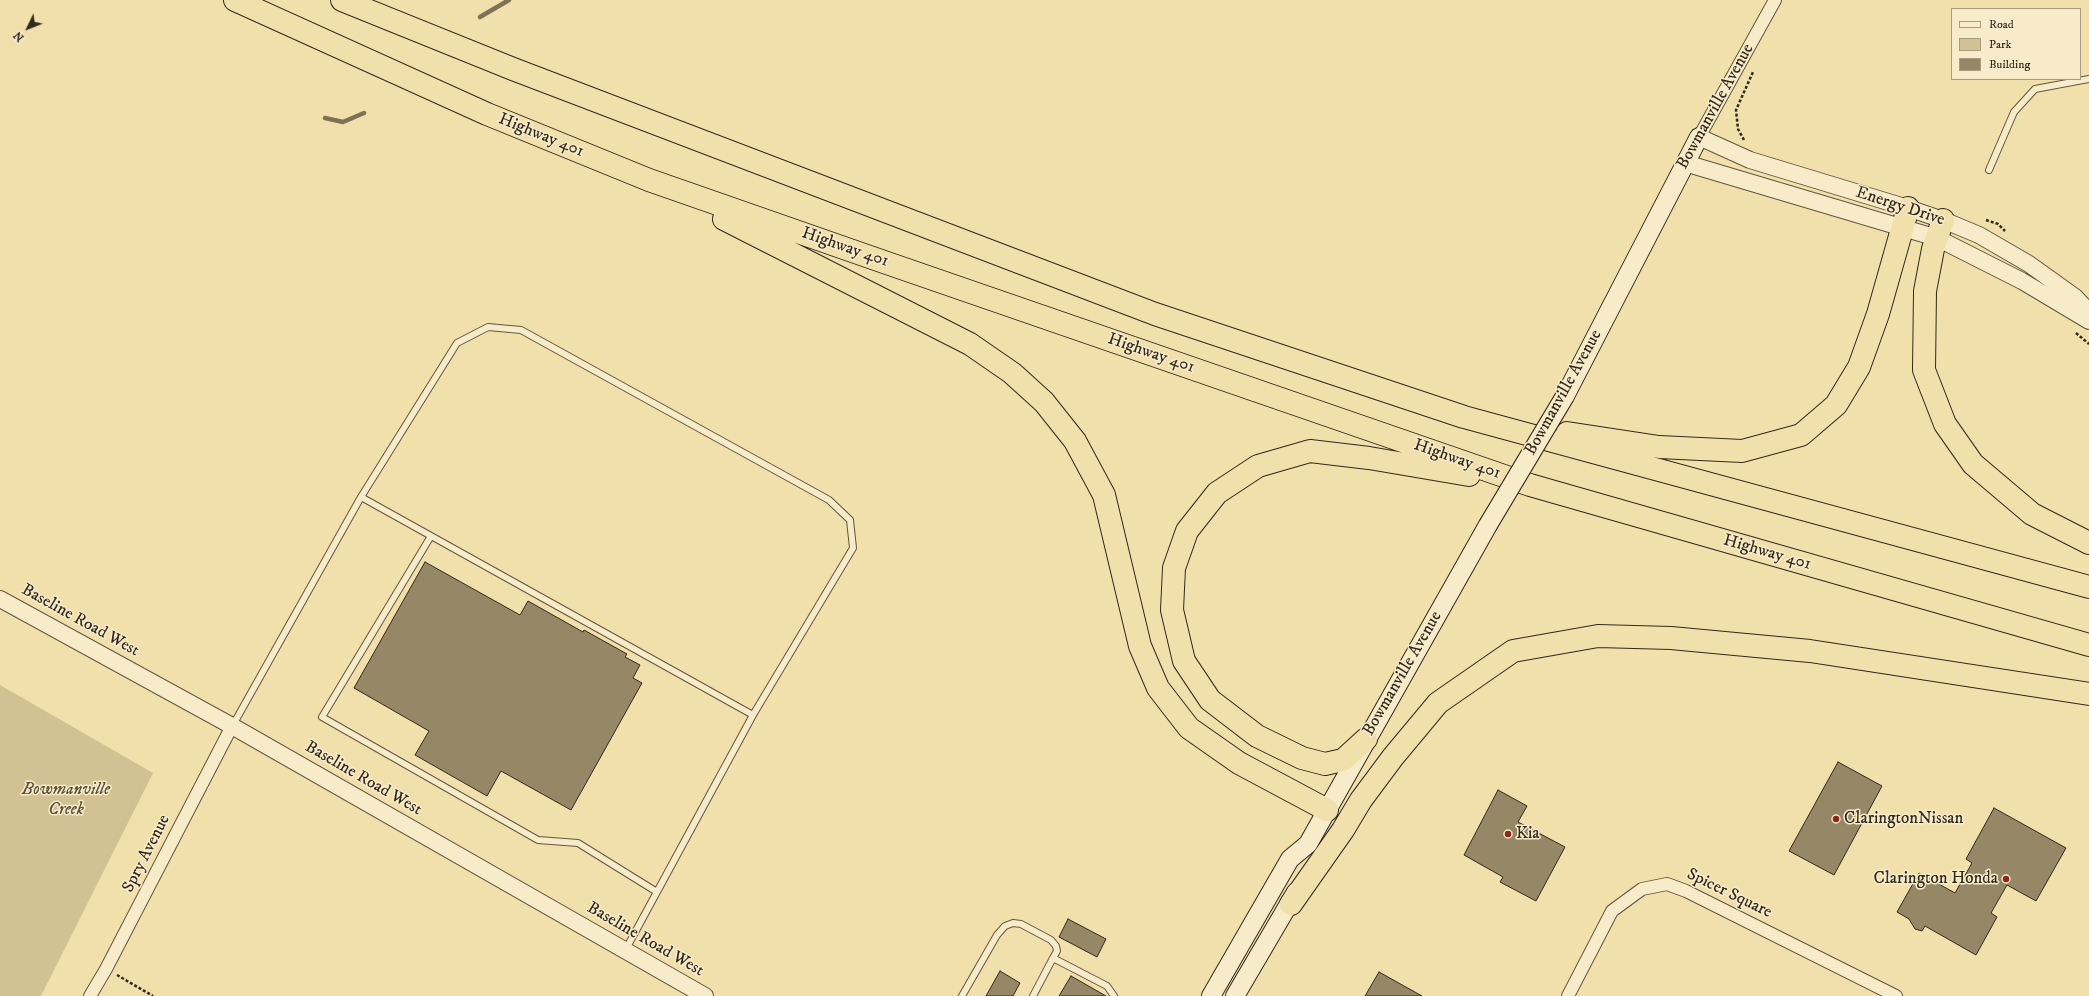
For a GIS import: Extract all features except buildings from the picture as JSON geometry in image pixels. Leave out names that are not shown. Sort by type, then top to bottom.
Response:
[{"type":"highway","name":"Highway 401","points":[[235,0],[487,114],[648,180],[1530,485],[2089,644]]},
{"type":"highway","points":[[342,0],[512,69],[1155,314],[1464,418],[2089,587]]},
{"type":"highway","points":[[648,180],[970,344],[1012,372],[1044,402],[1075,441],[1104,495],[1140,646],[1158,688],[1188,728],[1239,763],[1326,810]]},
{"type":"highway","points":[[1464,418],[1659,447],[1742,451],[1801,435],[1836,405],[1859,367],[1878,314],[1905,217]]},
{"type":"highway","points":[[1940,229],[1925,291],[1924,370],[1945,424],[1973,464],[2032,514],[2089,543]]},
{"type":"highway","points":[[1366,740],[1343,760],[1325,764],[1302,758],[1257,736],[1210,700],[1184,660],[1172,610],[1174,568],[1187,531],[1217,493],[1258,466],[1310,451],[1369,458],[1530,485]]},
{"type":"highway","points":[[1291,904],[1343,830],[1361,800],[1393,757],[1438,703],[1513,651],[1598,636],[1671,638],[1810,651],[2089,694]]},
{"type":"main road","name":"Bowmanville Avenue","points":[[1211,996],[1290,859],[1308,844],[1488,525],[1565,396],[1699,137]]},
{"type":"main road","name":"Bowmanville Avenue","points":[[1235,996],[1291,904],[1307,869],[1308,844]]},
{"type":"street","name":"Bowmanville Avenue","points":[[1699,137],[1774,4]]},
{"type":"street","name":"Energy Drive","points":[[1699,137],[1750,160],[1905,217],[1940,229],[1979,236],[2029,264],[2075,298],[2089,312]]},
{"type":"street","name":"Energy Drive","points":[[1685,164],[1905,217]]},
{"type":"street","name":"Energy Drive","points":[[1940,229],[2089,321]]},
{"type":"street","name":"Baseline Road West","points":[[0,599],[232,726],[706,996]]},
{"type":"street","name":"Spry Avenue","points":[[90,996],[106,969],[232,726]]},
{"type":"street","name":"Spicer Square","points":[[1568,996],[1612,911],[1642,889],[1667,884],[1686,891],[1896,996]]},
{"type":"lane","points":[[1989,170],[2014,112],[2035,89],[2089,79]]},
{"type":"lane","points":[[232,726],[361,497],[457,343],[488,327],[521,330],[829,500],[850,520],[853,548],[753,715],[625,950]]},
{"type":"lane","points":[[361,497],[753,715]]},
{"type":"lane","points":[[431,536],[322,717],[538,840],[578,843],[657,892]]},
{"type":"lane","points":[[962,996],[996,935],[1005,926],[1013,923],[1021,924],[1052,940],[1056,946],[1057,951],[1033,996]]},
{"type":"lane","points":[[1053,958],[1107,986],[1114,996]]},
{"type":"path","points":[[1746,143],[1738,129],[1736,110],[1755,67]]},
{"type":"path","points":[[1982,219],[1998,224],[2007,232]]},
{"type":"path","points":[[106,969],[153,996]]},
{"type":"green space","name":"Bowmanville Creek","points":[[0,685],[153,773],[41,996],[0,996]]},
{"type":"waterway","points":[[480,17],[509,0]]},
{"type":"waterway","points":[[325,118],[343,122],[364,113]]},
{"type":"place","name":"ClaringtonNissan","points":[[1836,819]]},
{"type":"place","name":"Kia","points":[[1508,834]]},
{"type":"place","name":"Clarington Honda","points":[[2006,879]]}]
